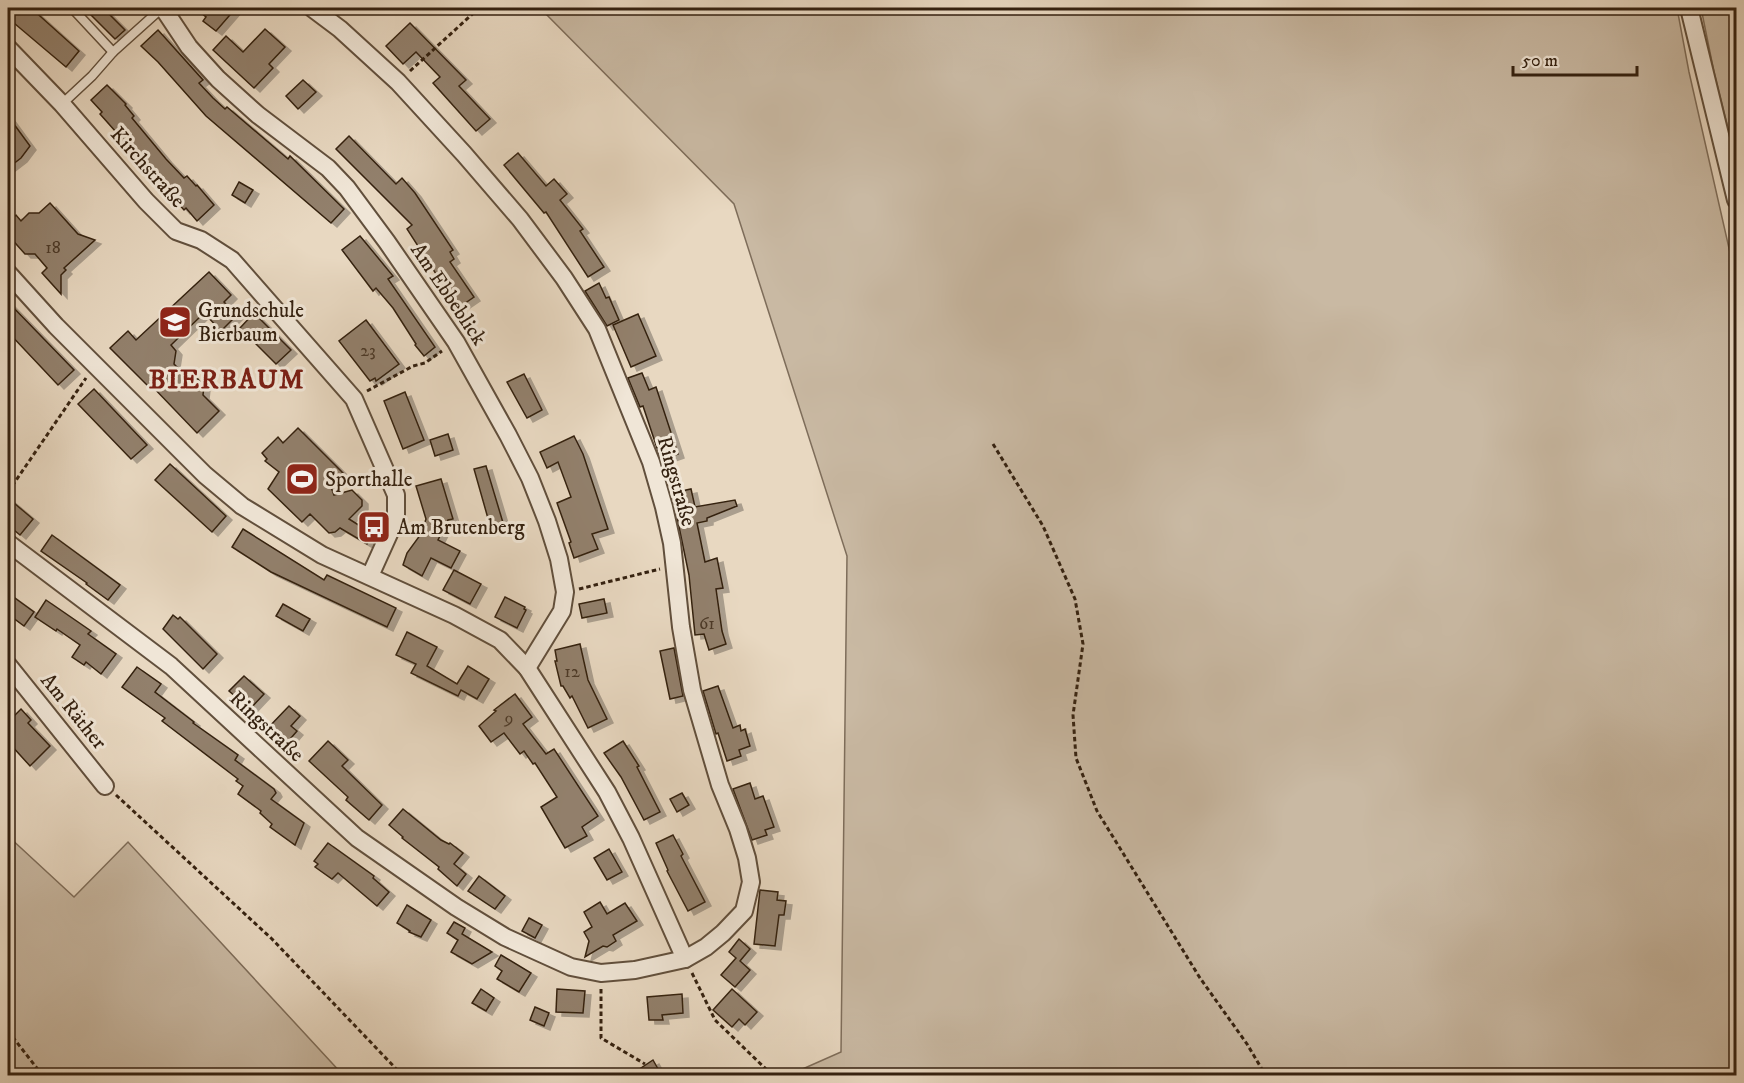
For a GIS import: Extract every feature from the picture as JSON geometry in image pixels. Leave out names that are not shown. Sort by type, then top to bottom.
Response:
[{"type":"street","name":"Am Ebbeblick","points":[[163,8],[189,47],[218,79],[258,115],[327,168],[347,188],[456,342],[530,478],[559,559],[565,592],[562,611],[527,668]]},
{"type":"street","name":"Ringstraße","points":[[8,543],[171,666],[357,838],[456,907],[505,937],[571,967],[601,973],[635,970],[685,959],[706,947],[744,911],[751,882],[744,848],[717,776],[692,690],[681,627],[672,543],[664,507],[651,462],[597,329],[564,278],[513,211],[464,154],[398,82],[340,29],[312,8]]},
{"type":"street","points":[[1689,8],[1737,200]]},
{"type":"street","name":"Kirchstraße","points":[[8,48],[62,104],[146,201],[176,231],[201,240],[232,260],[354,399],[396,495],[396,515],[393,525],[370,576]]},
{"type":"street","points":[[8,273],[48,318],[205,475],[242,506],[321,555],[454,615],[501,640],[527,668],[607,792],[631,838],[685,959]]},
{"type":"street","name":"Am Räther","points":[[8,664],[105,786]]},
{"type":"lane","points":[[72,8],[113,52]]},
{"type":"lane","points":[[62,104],[92,76],[113,52],[163,8]]},
{"type":"path","points":[[398,82],[479,8]]},
{"type":"path","points":[[354,399],[391,377],[425,363],[456,342]]},
{"type":"path","points":[[8,492],[96,364]]},
{"type":"path","points":[[993,444],[1043,526],[1075,599],[1083,644],[1074,715],[1076,758],[1097,811],[1200,978],[1247,1044],[1266,1076]]},
{"type":"path","points":[[581,589],[652,571]]},
{"type":"path","points":[[105,786],[272,939],[402,1076]]},
{"type":"path","points":[[685,959],[714,1020],[769,1072]]},
{"type":"path","points":[[601,973],[601,1038],[645,1064]]},
{"type":"path","points":[[8,1031],[43,1076]]},
{"type":"shaded area","points":[[540,8],[1677,8],[1689,72],[1736,279],[1736,1075],[789,1075],[841,1052],[847,556],[734,204]]},
{"type":"shaded area","points":[[1701,8],[1736,8],[1736,161],[1714,72]]},
{"type":"shaded area","points":[[8,836],[74,897],[128,842],[343,1075],[8,1075]]},
{"type":"building","points":[[8,8],[31,8],[79,51],[66,67],[8,18]]},
{"type":"building","points":[[84,8],[103,8],[125,30],[115,39]]},
{"type":"building","points":[[195,8],[236,8],[216,31],[203,21],[206,17]]},
{"type":"building","points":[[410,23],[466,80],[459,86],[490,119],[476,131],[433,83],[440,77],[416,52],[403,64],[386,46]]},
{"type":"building","points":[[265,29],[285,47],[269,64],[273,68],[254,88],[213,50],[226,36],[243,52]]},
{"type":"building","points":[[158,30],[203,80],[199,83],[213,98],[225,109],[227,107],[288,159],[290,156],[344,209],[331,223],[206,116],[141,46]]},
{"type":"building","points":[[303,80],[316,92],[298,109],[286,96]]},
{"type":"building","points":[[107,85],[126,104],[134,116],[132,118],[166,159],[184,178],[187,176],[197,185],[214,205],[197,221],[186,208],[184,210],[168,192],[167,194],[114,134],[116,132],[100,114],[102,112],[91,100]]},
{"type":"building","points":[[8,116],[30,146],[21,158],[8,168]]},
{"type":"building","points":[[349,136],[396,184],[402,178],[415,193],[453,250],[450,252],[454,259],[450,262],[474,297],[458,308],[407,229],[412,225],[336,149]]},
{"type":"building","points":[[518,153],[546,186],[554,179],[567,194],[560,200],[583,229],[580,231],[604,267],[588,277],[546,212],[544,213],[504,165]]},
{"type":"building","points":[[239,182],[253,190],[245,203],[232,195]]},
{"type":"building","points":[[50,203],[78,234],[95,240],[64,268],[66,270],[61,275],[61,294],[42,273],[47,268],[35,254],[25,254],[8,235],[8,223],[16,215],[21,221],[29,213],[39,213]]},
{"type":"building","points":[[360,236],[393,276],[388,279],[435,347],[424,356],[393,308],[376,288],[373,291],[342,250]]},
{"type":"building","points":[[209,272],[231,295],[224,302],[237,315],[221,331],[204,313],[171,345],[176,351],[174,364],[188,378],[197,378],[204,386],[203,395],[219,411],[197,433],[150,384],[148,386],[110,348],[128,331],[136,340]]},
{"type":"building","points":[[599,283],[606,298],[609,297],[619,320],[607,326],[585,291]]},
{"type":"building","points":[[8,302],[74,370],[58,385],[8,332]]},
{"type":"building","points":[[254,313],[291,350],[276,364],[240,328]]},
{"type":"building","points":[[638,314],[656,356],[631,367],[613,325]]},
{"type":"building","points":[[366,320],[399,364],[376,381],[375,378],[370,381],[339,341]]},
{"type":"building","points":[[642,373],[649,390],[656,387],[678,454],[661,460],[643,406],[640,407],[628,378]]},
{"type":"building","points":[[524,374],[542,410],[527,418],[507,382]]},
{"type":"building","points":[[94,389],[147,445],[131,459],[78,404]]},
{"type":"building","points":[[405,392],[424,440],[403,449],[384,401]]},
{"type":"building","name":"Sporthalle","points":[[298,428],[343,473],[328,479],[334,495],[352,490],[362,500],[362,506],[349,519],[373,534],[367,544],[340,528],[329,533],[310,514],[302,522],[268,489],[279,472],[265,461],[267,459],[262,453],[278,437],[283,443]]},
{"type":"building","points":[[448,434],[453,450],[435,456],[430,440]]},
{"type":"building","points":[[574,436],[583,454],[608,529],[592,534],[598,549],[574,558],[569,543],[571,542],[557,503],[571,497],[558,462],[547,468],[540,452]]},
{"type":"building","points":[[170,464],[226,516],[212,532],[155,480]]},
{"type":"building","points":[[486,466],[504,526],[491,529],[474,469]]},
{"type":"building","points":[[441,479],[453,519],[448,520],[438,540],[460,551],[451,568],[431,558],[422,576],[403,565],[407,553],[421,534],[426,519],[416,486]]},
{"type":"building","points":[[691,489],[695,507],[735,500],[737,506],[707,518],[707,521],[697,523],[705,562],[717,558],[723,588],[716,589],[726,644],[709,650],[704,634],[695,635],[689,575],[672,493]]},
{"type":"building","points":[[8,498],[33,519],[20,535],[8,525]]},
{"type":"building","points":[[243,529],[324,580],[327,575],[396,608],[387,627],[271,572],[232,547]]},
{"type":"building","points":[[52,535],[120,585],[108,600],[41,551]]},
{"type":"building","points":[[454,570],[481,584],[470,604],[443,590]]},
{"type":"building","points":[[8,593],[34,612],[24,626],[8,614]]},
{"type":"building","points":[[505,597],[525,607],[526,610],[517,628],[495,617]]},
{"type":"building","points":[[604,599],[607,613],[582,618],[579,604]]},
{"type":"building","points":[[46,600],[91,631],[88,634],[116,654],[101,674],[86,662],[84,665],[72,657],[80,645],[35,617]]},
{"type":"building","points":[[283,604],[310,619],[303,631],[276,616]]},
{"type":"building","points":[[173,615],[178,619],[180,617],[217,654],[203,669],[163,629]]},
{"type":"building","points":[[407,632],[437,647],[427,666],[457,684],[468,666],[489,679],[477,699],[461,690],[458,696],[411,673],[416,664],[396,655]]},
{"type":"building","points":[[580,644],[588,680],[607,719],[588,728],[572,696],[570,698],[561,686],[555,661],[557,661],[555,650]]},
{"type":"building","points":[[674,648],[683,696],[670,699],[660,651]]},
{"type":"building","points":[[137,667],[161,684],[155,692],[238,755],[235,760],[274,789],[276,793],[271,799],[304,823],[295,845],[270,827],[272,824],[260,813],[261,811],[238,794],[243,786],[236,781],[238,779],[162,721],[165,718],[122,687]]},
{"type":"building","points":[[244,676],[264,694],[250,709],[229,691]]},
{"type":"building","points":[[718,686],[733,728],[740,725],[741,731],[745,729],[750,746],[739,750],[741,756],[727,761],[703,691]]},
{"type":"building","points":[[515,694],[532,717],[523,724],[546,754],[554,749],[598,816],[582,827],[587,836],[565,848],[541,807],[557,797],[535,763],[533,764],[524,751],[520,754],[504,733],[491,742],[479,726],[496,711],[494,710]]},
{"type":"building","points":[[289,706],[300,716],[291,726],[297,731],[285,745],[267,729]]},
{"type":"building","points":[[21,709],[31,720],[28,723],[50,746],[30,766],[11,745],[8,738],[8,722]]},
{"type":"building","points":[[328,741],[348,760],[342,766],[382,805],[369,820],[346,800],[348,797],[309,761]]},
{"type":"building","points":[[623,741],[639,766],[637,767],[660,812],[644,820],[621,777],[604,753]]},
{"type":"building","points":[[750,783],[755,799],[763,796],[774,827],[765,830],[767,835],[752,840],[733,789]]},
{"type":"building","points":[[682,793],[689,805],[677,812],[670,799]]},
{"type":"building","points":[[403,809],[441,840],[450,843],[463,853],[454,864],[466,874],[457,886],[438,869],[439,867],[389,825]]},
{"type":"building","points":[[673,835],[683,854],[681,856],[705,902],[688,911],[667,871],[656,843]]},
{"type":"building","points":[[328,843],[374,876],[373,878],[389,892],[377,906],[338,873],[332,879],[315,867],[318,864],[314,861]]},
{"type":"building","points":[[609,849],[622,872],[607,880],[594,858]]},
{"type":"building","points":[[479,876],[505,896],[495,909],[468,891]]},
{"type":"building","points":[[760,890],[778,892],[777,900],[786,901],[784,915],[779,915],[775,946],[754,944]]},
{"type":"building","points":[[600,902],[607,914],[625,903],[637,921],[613,935],[616,941],[585,957],[589,941],[584,932],[592,927],[584,912]]},
{"type":"building","points":[[407,905],[431,920],[421,937],[397,923]]},
{"type":"building","points":[[529,918],[542,925],[535,938],[522,931]]},
{"type":"building","points":[[454,922],[465,928],[462,934],[492,952],[472,964],[451,952],[458,940],[447,933]]},
{"type":"building","points":[[739,939],[750,949],[740,961],[750,970],[735,987],[721,975],[736,958],[729,952]]},
{"type":"building","points":[[501,955],[531,973],[519,992],[497,979],[502,971],[495,966]]},
{"type":"building","points":[[481,989],[494,998],[486,1011],[472,1003]]},
{"type":"building","points":[[557,989],[585,991],[583,1013],[556,1012]]},
{"type":"building","points":[[732,989],[757,1012],[745,1025],[739,1019],[732,1027],[713,1010]]},
{"type":"building","points":[[682,994],[683,1013],[662,1015],[663,1020],[649,1020],[647,997]]},
{"type":"building","points":[[535,1007],[549,1013],[544,1026],[530,1020]]},
{"type":"building","points":[[653,1060],[662,1076],[629,1076]]},
{"type":"place","name":"Grundschule Bierbaum","points":[[175,322]]},
{"type":"place","name":"Sporthalle","points":[[302,479]]},
{"type":"place","name":"Am Brutenberg","points":[[374,527]]},
{"type":"district","name":"BIERBAUM","points":[[227,379]]}]
